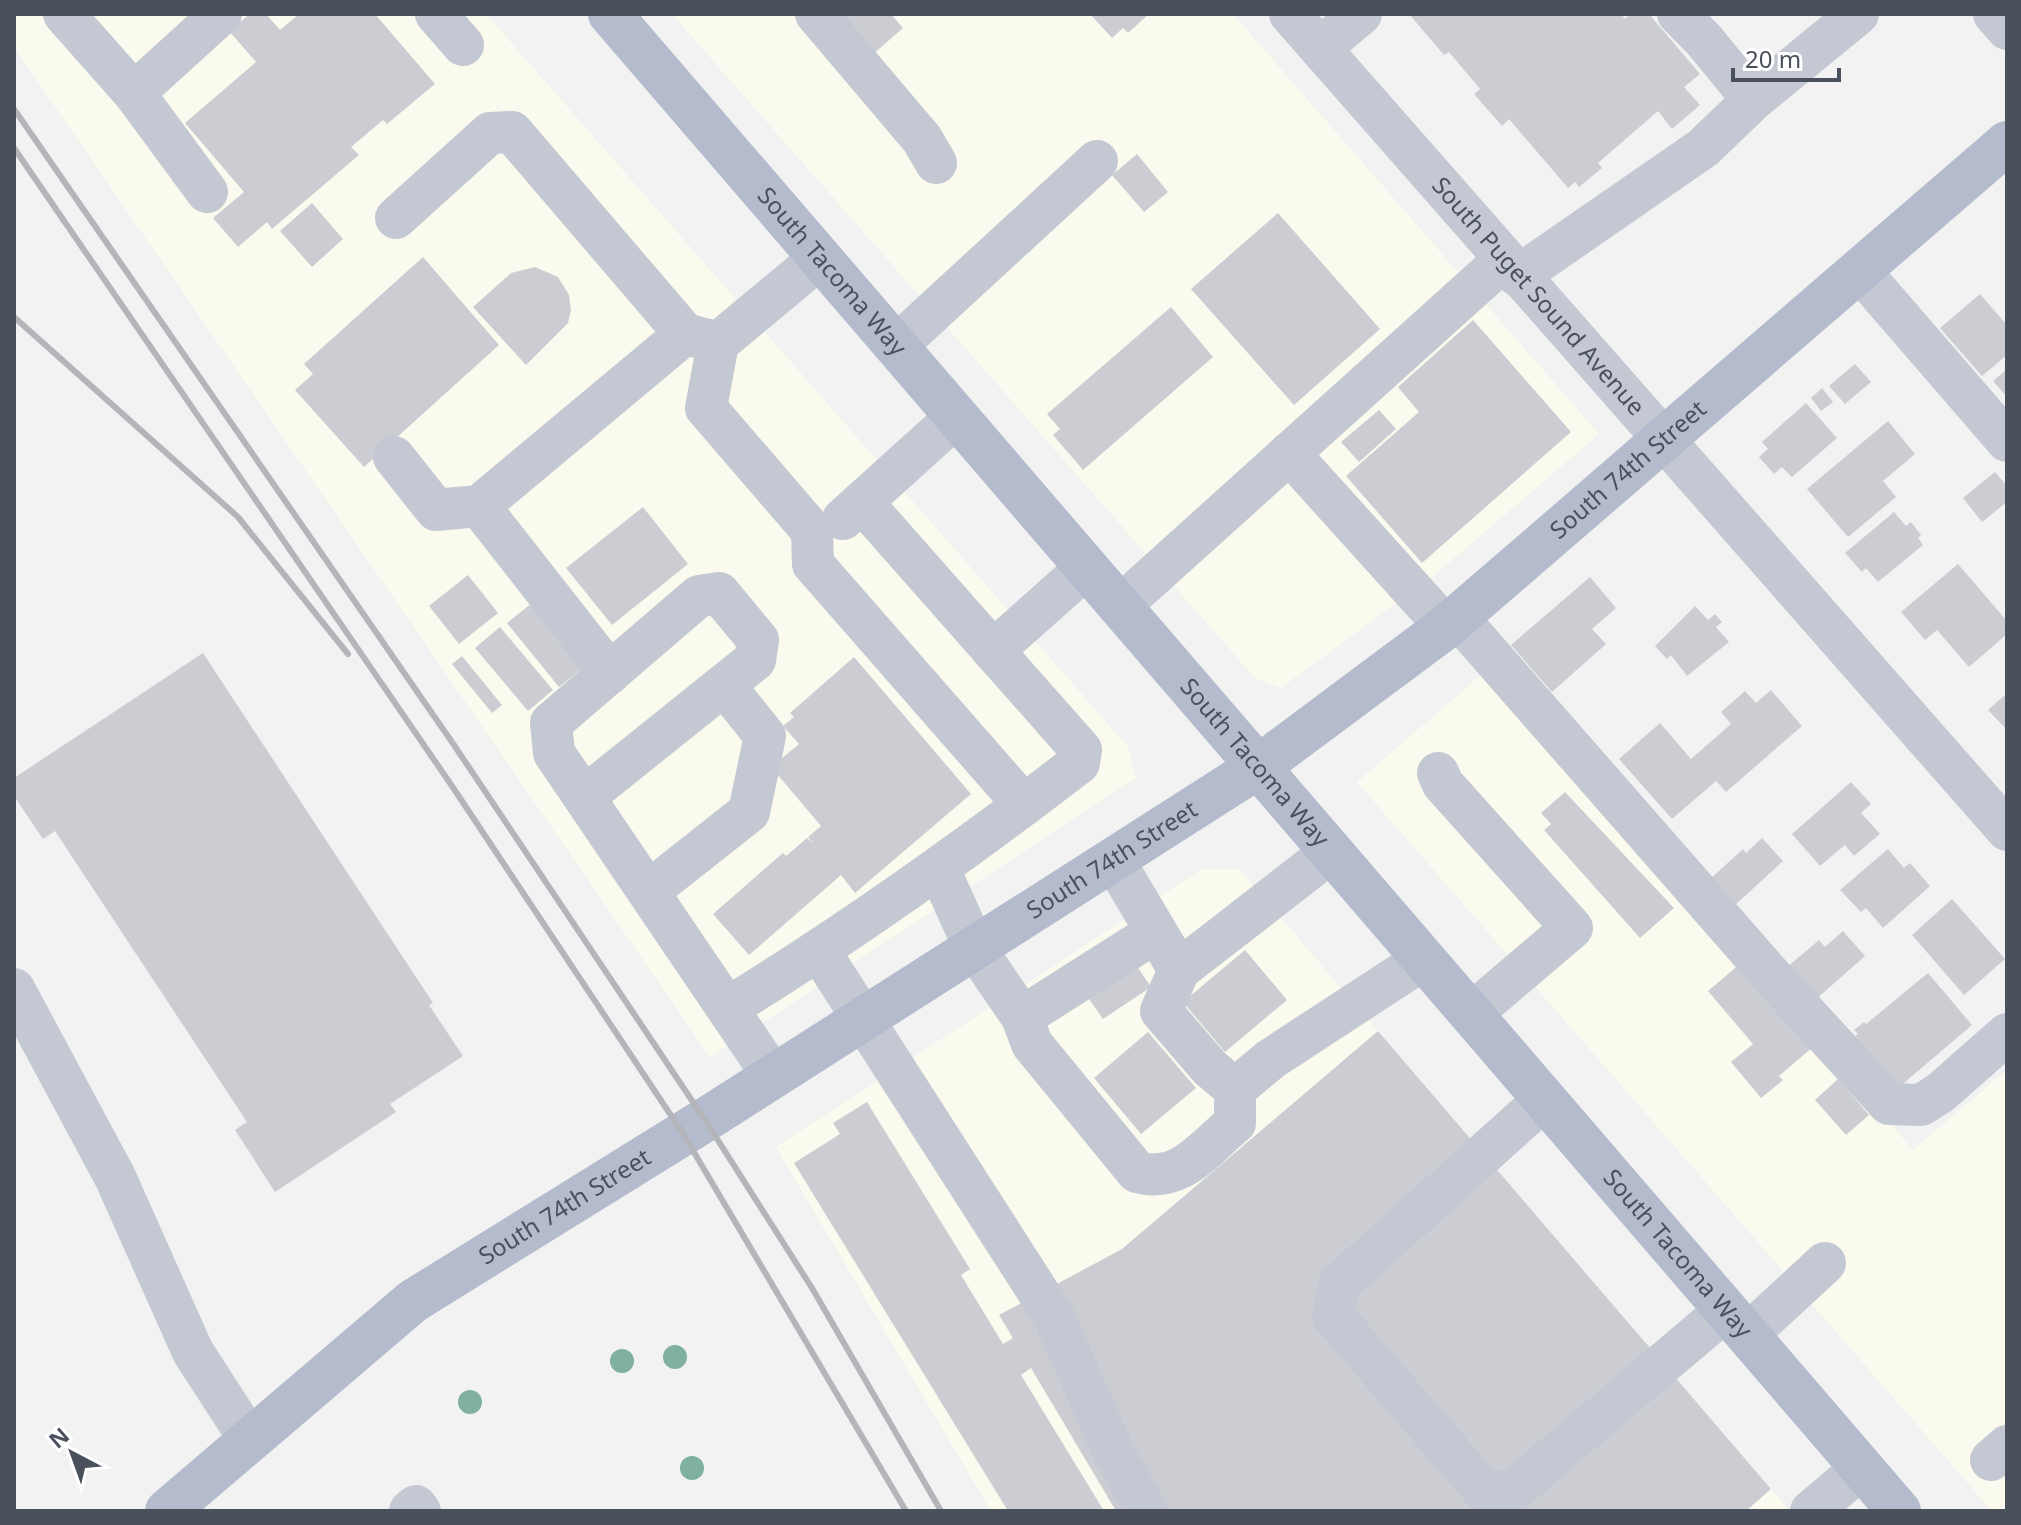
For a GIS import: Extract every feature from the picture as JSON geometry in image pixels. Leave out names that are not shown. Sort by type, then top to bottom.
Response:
[{"type":"main road","name":"South Tacoma Way","points":[[610,14],[1899,1511]]},
{"type":"main road","name":"South 74th Street","points":[[167,1511],[413,1301],[1258,767],[1451,622],[2007,143]]},
{"type":"street","points":[[64,14],[134,93],[207,192]]},
{"type":"street","points":[[436,14],[463,45]]},
{"type":"street","points":[[816,14],[922,139],[936,163]]},
{"type":"street","name":"South Puget Sound Avenue","points":[[1290,14],[2007,830]]},
{"type":"street","points":[[1320,48],[1361,14]]},
{"type":"street","points":[[1678,14],[1703,39],[1753,100]]},
{"type":"street","points":[[1120,606],[1289,453],[1511,268],[1703,148],[1753,100],[1858,14]]},
{"type":"street","points":[[1994,14],[2007,29]]},
{"type":"street","points":[[134,93],[199,21]]},
{"type":"street","points":[[396,218],[490,133],[512,132],[702,338],[706,408],[812,531],[813,564],[1024,805]]},
{"type":"street","points":[[896,346],[1097,161]]},
{"type":"street","points":[[394,457],[436,510],[479,506],[702,338],[820,258]]},
{"type":"street","points":[[1860,271],[2007,441]]},
{"type":"street","points":[[812,531],[840,522],[956,417]]},
{"type":"street","points":[[1289,453],[1451,622],[1889,1104],[1921,1105],[1940,1093],[2007,1034]]},
{"type":"street","points":[[729,1007],[820,952],[939,869],[1079,763],[1081,750],[862,502]]},
{"type":"street","points":[[479,506],[610,673]]},
{"type":"street","points":[[993,651],[1086,568]]},
{"type":"street","points":[[584,797],[755,660],[758,640],[719,593],[699,596],[551,723],[554,753],[773,1076]]},
{"type":"street","points":[[649,891],[749,812],[765,736],[725,686]]},
{"type":"street","points":[[1438,773],[1443,784],[1572,928],[1471,1014]]},
{"type":"street","points":[[939,869],[974,947],[1022,1017],[1032,1044],[1137,1172],[1154,1177],[1174,1174],[1235,1123],[1235,1089],[1210,1068],[1161,1011],[1179,970],[1331,852]]},
{"type":"street","points":[[1113,859],[1179,970]]},
{"type":"street","points":[[1022,1017],[1156,932]]},
{"type":"street","points":[[820,952],[1053,1315],[1108,1439],[1147,1511]]},
{"type":"street","points":[[1235,1089],[1271,1059],[1424,959]]},
{"type":"street","points":[[14,989],[115,1177],[193,1352],[250,1440]]},
{"type":"street","points":[[1545,1099],[1339,1284],[1333,1316],[1484,1491],[1513,1491],[1737,1323],[1825,1263]]},
{"type":"street","points":[[1811,1511],[1862,1468]]},
{"type":"street","points":[[410,1511],[416,1506],[420,1511]]},
{"type":"shaded area","points":[[14,14],[486,14],[1128,747],[1136,778],[710,1057],[14,47]]},
{"type":"shaded area","points":[[672,14],[1233,14],[1599,434],[1437,573],[1281,688],[1255,678]]},
{"type":"shaded area","points":[[1495,663],[1913,1150],[2007,1070],[2007,1511],[1992,1511],[1357,782]]},
{"type":"shaded area","points":[[1202,869],[1239,869],[1790,1511],[991,1511],[776,1147]]},
{"type":"building","points":[[250,14],[266,14],[280,30],[299,14],[375,14],[435,84],[387,124],[383,120],[351,147],[359,155],[272,229],[267,222],[238,247],[213,218],[244,192],[185,123],[256,62],[229,31]]},
{"type":"building","points":[[835,14],[891,14],[903,28],[871,56]]},
{"type":"building","points":[[1090,14],[1149,14],[1128,33],[1123,28],[1112,38]]},
{"type":"building","points":[[1409,14],[1621,14],[1625,19],[1630,14],[1649,14],[1700,74],[1684,87],[1700,105],[1672,129],[1658,111],[1598,163],[1602,168],[1579,187],[1575,182],[1568,188],[1509,119],[1502,126],[1474,94],[1480,89],[1449,52],[1444,55]]},
{"type":"building","points":[[1137,154],[1168,192],[1144,212],[1112,175]]},
{"type":"building","points":[[312,203],[343,239],[312,267],[280,231]]},
{"type":"building","points":[[1278,213],[1380,329],[1294,405],[1191,289]]},
{"type":"building","points":[[423,257],[499,345],[364,467],[295,390],[313,374],[304,364]]},
{"type":"building","points":[[535,267],[558,277],[569,295],[571,310],[568,323],[526,365],[473,307],[511,273]]},
{"type":"building","points":[[1980,294],[2007,325],[2007,355],[1982,376],[1940,328]]},
{"type":"building","points":[[1171,307],[1213,357],[1083,470],[1053,435],[1060,429],[1047,414]]},
{"type":"building","points":[[1473,320],[1571,432],[1422,563],[1346,476],[1419,412],[1398,387]]},
{"type":"building","points":[[1855,364],[1871,382],[1845,404],[1829,386]]},
{"type":"building","points":[[2007,369],[2007,397],[1993,381]]},
{"type":"building","points":[[1822,388],[1833,402],[1821,411],[1811,398]]},
{"type":"building","points":[[1806,403],[1837,438],[1792,477],[1782,467],[1774,474],[1759,457],[1768,449],[1762,442]]},
{"type":"building","points":[[1379,410],[1396,429],[1359,462],[1341,442]]},
{"type":"building","points":[[1888,421],[1915,454],[1883,481],[1896,497],[1848,537],[1807,489]]},
{"type":"building","points":[[1995,472],[2007,486],[2007,502],[1982,522],[1963,498]]},
{"type":"building","points":[[643,507],[688,564],[612,625],[566,568]]},
{"type":"building","points":[[1894,512],[1906,526],[1911,522],[1921,535],[1918,538],[1923,545],[1878,582],[1866,568],[1862,572],[1845,553]]},
{"type":"building","points":[[1958,564],[2007,621],[2007,634],[1969,667],[1937,630],[1925,640],[1901,612]]},
{"type":"building","points":[[468,575],[498,613],[459,644],[429,606]]},
{"type":"building","points":[[1590,577],[1616,608],[1592,629],[1606,644],[1552,692],[1511,645]]},
{"type":"building","points":[[532,603],[584,667],[559,687],[507,623]]},
{"type":"building","points":[[1695,606],[1708,620],[1715,614],[1722,622],[1716,627],[1729,642],[1687,676],[1671,655],[1667,659],[1655,646]]},
{"type":"building","points":[[500,627],[553,690],[528,711],[475,648]]},
{"type":"building","points":[[203,653],[433,1003],[429,1005],[463,1056],[390,1104],[396,1112],[275,1192],[235,1130],[247,1122],[55,831],[43,839],[14,796],[14,778]]},
{"type":"building","points":[[462,656],[502,705],[492,713],[452,664]]},
{"type":"building","points":[[854,657],[971,794],[855,893],[841,875],[749,955],[713,914],[783,853],[786,856],[807,838],[813,843],[808,837],[821,826],[771,767],[799,744],[783,726],[794,717],[790,713]]},
{"type":"building","points":[[1771,690],[1802,726],[1726,792],[1716,781],[1672,819],[1619,759],[1660,723],[1691,759],[1731,724],[1721,712],[1745,691],[1756,703]]},
{"type":"building","points":[[2007,693],[2007,730],[1988,710]]},
{"type":"building","points":[[1851,782],[1871,804],[1861,813],[1880,834],[1854,856],[1845,845],[1820,866],[1792,834]]},
{"type":"building","points":[[1565,792],[1674,908],[1640,938],[1544,830],[1551,824],[1541,813]]},
{"type":"building","points":[[1762,838],[1783,861],[1733,907],[1709,880],[1743,849],[1746,853]]},
{"type":"building","points":[[1888,849],[1904,868],[1910,863],[1930,886],[1883,928],[1866,908],[1861,912],[1840,890]]},
{"type":"building","points":[[1952,899],[2005,959],[1964,995],[1912,935]]},
{"type":"building","points":[[1843,931],[1865,956],[1814,1001],[1786,968],[1819,940],[1825,947]]},
{"type":"building","points":[[1245,950],[1287,1000],[1225,1052],[1183,1002]]},
{"type":"building","points":[[1128,953],[1151,987],[1103,1019],[1080,986]]},
{"type":"building","points":[[1741,963],[1813,1047],[1779,1076],[1783,1080],[1761,1098],[1731,1062],[1753,1044],[1708,991]]},
{"type":"building","points":[[1928,973],[1972,1025],[1898,1088],[1855,1036],[1858,1034],[1854,1030],[1864,1022],[1866,1024]]},
{"type":"building","points":[[1378,1031],[1771,1489],[1746,1511],[1116,1511],[1031,1368],[1021,1375],[1104,1511],[1008,1511],[794,1163],[840,1134],[833,1123],[867,1102],[970,1269],[961,1275],[1003,1344],[1013,1338],[999,1315],[1122,1249]]},
{"type":"building","points":[[1148,1032],[1196,1088],[1141,1134],[1094,1078]]},
{"type":"building","points":[[1838,1079],[1869,1115],[1846,1135],[1815,1100]]},
{"type":"railway","points":[[14,109],[454,745],[705,1120],[812,1288],[941,1511]]},
{"type":"railway","points":[[14,148],[452,786],[682,1132],[906,1511]]},
{"type":"railway","points":[[14,317],[238,517],[348,654]]}]
